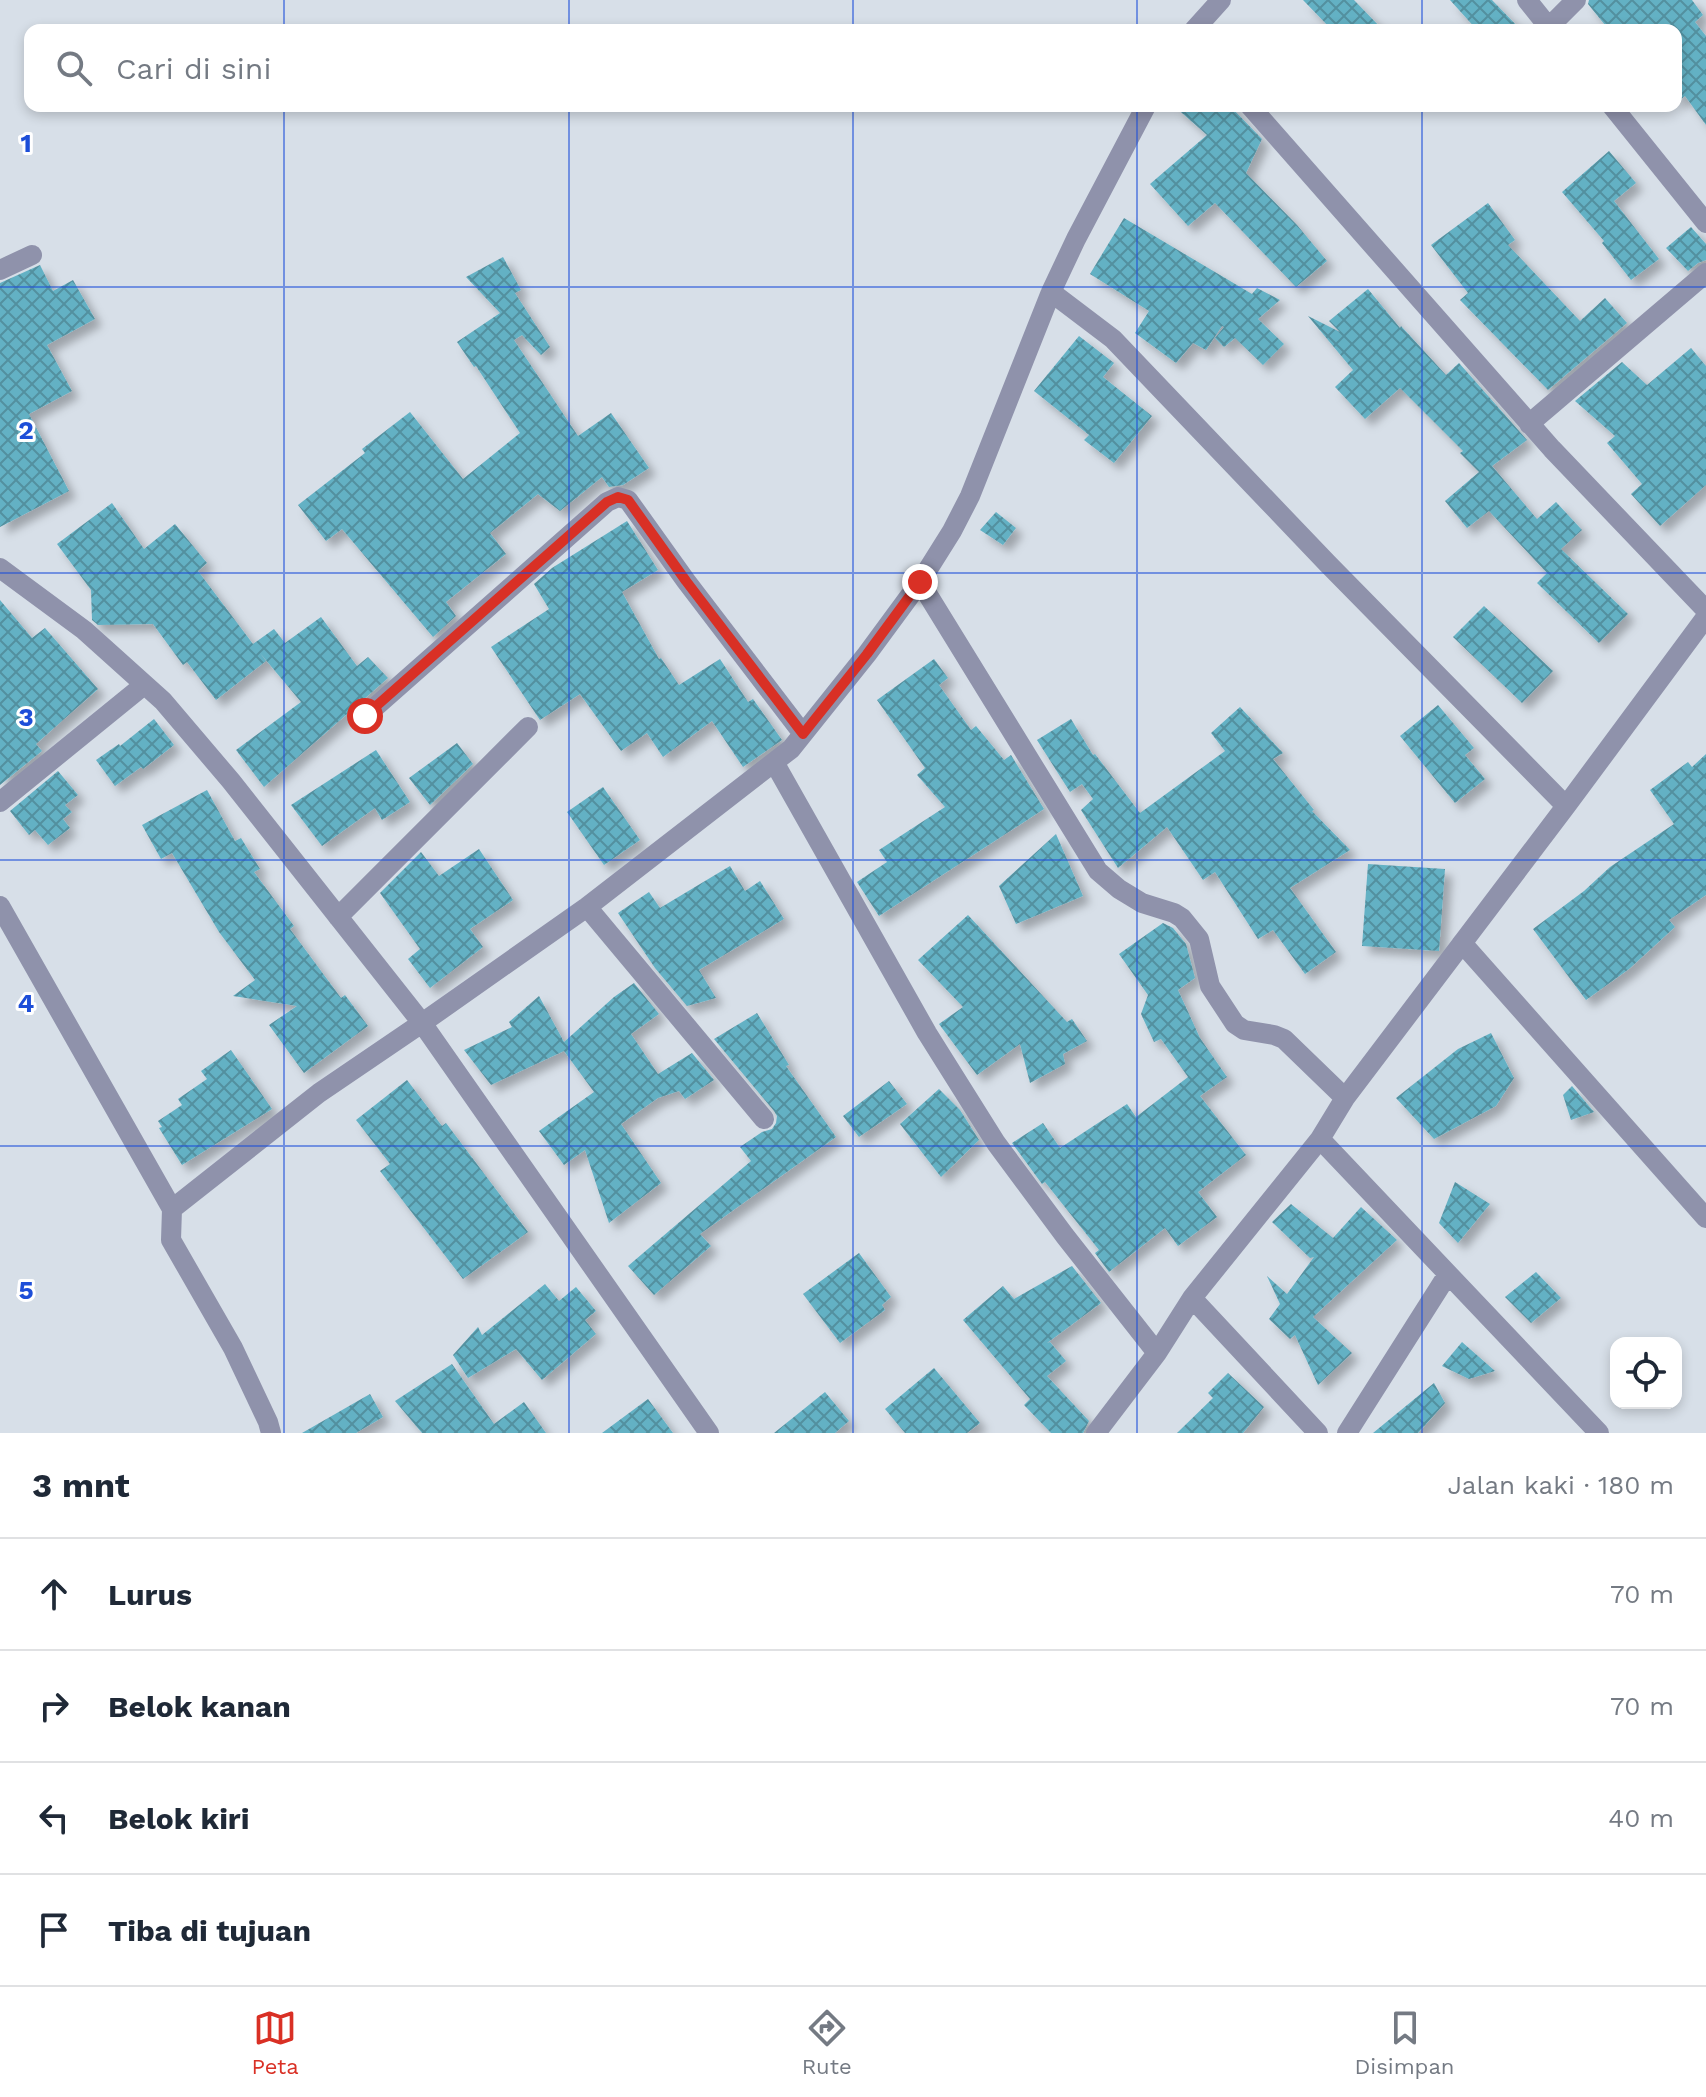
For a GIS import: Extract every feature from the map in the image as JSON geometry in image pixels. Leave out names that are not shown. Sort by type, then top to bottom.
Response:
[{"type":"street","points":[[1199,24],[1221,0]]},
{"type":"street","points":[[1527,0],[1546,24]]},
{"type":"street","points":[[1554,24],[1576,0]]},
{"type":"street","points":[[172,1209],[319,1093],[587,907],[791,749],[867,654],[920,582],[952,531],[970,496],[1051,292],[1143,112]]},
{"type":"street","points":[[1255,112],[1529,424],[1706,610]]},
{"type":"street","points":[[1617,112],[1706,223]]},
{"type":"street","points":[[0,270],[32,255]]},
{"type":"street","points":[[1529,424],[1706,273]]},
{"type":"street","points":[[1051,292],[1113,339],[1566,806]]},
{"type":"street","points":[[365,716],[607,502],[618,497],[628,500],[803,734]]},
{"type":"street","points":[[0,568],[84,630],[163,701],[231,781],[422,1023],[709,1433]]},
{"type":"street","points":[[920,582],[1098,871],[1142,903],[1182,918],[1199,939],[1210,986],[1235,1024],[1244,1030],[1284,1039],[1345,1098]]},
{"type":"street","points":[[1096,1433],[1157,1353],[1192,1298],[1320,1139],[1345,1098],[1706,617]]},
{"type":"street","points":[[0,802],[144,685]]},
{"type":"street","points":[[338,917],[528,727]]},
{"type":"street","points":[[774,762],[927,1033],[996,1143],[1157,1353]]},
{"type":"street","points":[[0,906],[172,1209],[171,1240],[233,1348],[271,1433]]},
{"type":"street","points":[[587,907],[764,1119]]},
{"type":"street","points":[[1462,943],[1706,1218]]},
{"type":"street","points":[[1320,1139],[1599,1433]]},
{"type":"street","points":[[1347,1433],[1448,1274]]},
{"type":"street","points":[[1192,1298],[1318,1433]]},
{"type":"building","points":[[1303,0],[1354,0],[1377,24],[1326,24]]},
{"type":"building","points":[[1450,0],[1492,0],[1515,24],[1472,24]]},
{"type":"building","points":[[1589,0],[1692,0],[1703,15],[1695,22],[1706,36],[1706,125],[1685,96],[1682,98],[1682,24],[1604,24],[1588,4]]},
{"type":"building","points":[[1181,112],[1236,112],[1262,139],[1246,173],[1327,261],[1296,287],[1215,203],[1188,226],[1150,184],[1207,135]]},
{"type":"building","points":[[1609,151],[1636,183],[1614,201],[1659,259],[1631,280],[1602,243],[1604,241],[1562,192]]},
{"type":"building","points":[[1488,203],[1515,240],[1508,245],[1580,321],[1605,298],[1627,323],[1548,390],[1460,300],[1468,293],[1431,245]]},
{"type":"building","points":[[1124,218],[1252,294],[1257,288],[1280,300],[1258,319],[1284,344],[1263,365],[1235,338],[1224,347],[1215,338],[1222,326],[1206,350],[1193,343],[1176,363],[1135,333],[1149,311],[1090,274]]},
{"type":"building","points":[[1691,227],[1706,244],[1706,260],[1688,271],[1666,248]]},
{"type":"building","points":[[503,257],[521,290],[515,293],[550,347],[541,355],[522,335],[514,340],[578,436],[611,413],[649,468],[623,485],[609,487],[602,477],[560,511],[538,494],[490,533],[506,554],[446,602],[456,616],[433,637],[342,529],[326,541],[298,505],[365,453],[362,449],[410,412],[463,479],[520,433],[457,342],[500,313],[466,277]]},
{"type":"building","points":[[40,265],[53,291],[73,280],[95,319],[47,345],[72,391],[29,414],[69,491],[0,527],[0,283]]},
{"type":"building","points":[[1368,289],[1400,328],[1446,375],[1459,363],[1527,440],[1492,466],[1537,519],[1556,502],[1582,530],[1561,549],[1628,614],[1599,643],[1537,583],[1547,573],[1489,511],[1467,528],[1445,501],[1479,472],[1460,453],[1463,451],[1400,388],[1365,419],[1335,387],[1353,370],[1308,316],[1340,332],[1329,321]]},
{"type":"building","points":[[1079,336],[1114,363],[1103,377],[1152,416],[1114,463],[1084,440],[1089,435],[1034,391]]},
{"type":"building","points":[[1691,348],[1706,366],[1706,485],[1660,526],[1631,494],[1642,484],[1607,443],[1615,436],[1575,401],[1622,362],[1647,385]]},
{"type":"building","points":[[112,503],[144,549],[175,524],[207,563],[198,571],[253,644],[274,629],[285,643],[321,617],[357,666],[368,657],[388,678],[264,787],[236,750],[301,702],[260,653],[266,661],[216,700],[187,662],[183,665],[153,624],[98,625],[92,620],[91,590],[57,544]]},
{"type":"building","points":[[996,512],[1016,528],[1003,545],[980,530]]},
{"type":"building","points":[[627,521],[658,570],[622,592],[659,659],[679,685],[720,659],[748,702],[753,699],[782,740],[743,767],[712,721],[663,757],[647,733],[621,751],[580,694],[540,720],[491,647],[549,609],[534,584],[552,568]]},
{"type":"building","points":[[0,600],[32,638],[45,628],[98,689],[36,744],[42,751],[0,785]]},
{"type":"building","points":[[1484,606],[1553,671],[1522,703],[1453,637]]},
{"type":"building","points":[[934,659],[948,678],[939,685],[971,730],[976,726],[1004,760],[1011,755],[1044,809],[879,916],[857,882],[887,862],[879,850],[945,807],[917,775],[925,768],[877,700]]},
{"type":"building","points":[[1438,705],[1474,748],[1465,755],[1485,779],[1455,803],[1400,736]]},
{"type":"building","points":[[1240,707],[1283,753],[1273,759],[1312,811],[1350,850],[1290,888],[1336,952],[1305,974],[1273,930],[1258,939],[1215,872],[1203,880],[1167,827],[1118,868],[1081,810],[1093,799],[1082,784],[1070,792],[1037,740],[1071,719],[1093,755],[1140,813],[1225,751],[1211,733]]},
{"type":"building","points":[[154,719],[174,745],[115,786],[96,760],[120,746]]},
{"type":"building","points":[[457,743],[473,764],[430,805],[409,778]]},
{"type":"building","points":[[376,750],[410,802],[382,820],[375,808],[322,846],[291,805]]},
{"type":"building","points":[[1706,754],[1706,895],[1669,920],[1675,927],[1629,969],[1586,1000],[1533,929],[1610,867],[1674,824],[1650,790],[1688,762],[1692,767]]},
{"type":"building","points":[[58,771],[78,795],[65,805],[72,812],[63,819],[70,828],[48,845],[35,830],[29,835],[10,811]]},
{"type":"building","points":[[603,787],[640,840],[604,865],[567,812]]},
{"type":"building","points":[[207,790],[235,841],[241,838],[260,869],[254,872],[294,926],[290,929],[341,998],[345,995],[368,1026],[304,1073],[269,1025],[297,1006],[233,996],[255,980],[219,932],[172,853],[161,859],[142,825]]},
{"type":"building","points":[[1056,834],[1083,896],[1016,924],[999,886]]},
{"type":"building","points":[[479,849],[513,900],[470,929],[483,947],[430,988],[408,959],[420,949],[380,893],[421,852],[439,876]]},
{"type":"building","points":[[1368,864],[1445,869],[1439,951],[1362,946]]},
{"type":"building","points":[[730,866],[745,891],[760,881],[784,919],[699,970],[716,998],[687,1006],[655,968],[618,913],[649,892],[660,908]]},
{"type":"building","points":[[968,915],[1067,1022],[1072,1019],[1087,1041],[1063,1054],[1065,1064],[1030,1083],[1020,1044],[977,1075],[939,1024],[963,1007],[918,960]]},
{"type":"building","points":[[1163,923],[1173,928],[1186,944],[1195,978],[1178,990],[1200,1038],[1227,1077],[1200,1096],[1246,1155],[1198,1192],[1217,1217],[1178,1246],[1165,1228],[1109,1272],[1095,1253],[1099,1250],[1045,1182],[1042,1184],[1012,1143],[1043,1123],[1060,1148],[1127,1104],[1136,1117],[1188,1077],[1161,1039],[1154,1042],[1141,1014],[1148,995],[1119,954]]},
{"type":"building","points":[[634,983],[659,1014],[631,1034],[658,1074],[692,1053],[714,1080],[685,1099],[679,1091],[658,1098],[621,1124],[661,1183],[609,1223],[585,1150],[564,1165],[539,1131],[594,1092],[564,1051],[491,1085],[464,1050],[512,1027],[509,1022],[539,996],[564,1042]]},
{"type":"building","points":[[757,1013],[789,1065],[786,1066],[836,1137],[700,1234],[711,1246],[654,1295],[628,1266],[751,1161],[740,1147],[772,1129],[776,1123],[774,1111],[714,1039]]},
{"type":"building","points":[[1491,1033],[1514,1078],[1496,1106],[1434,1139],[1396,1098],[1458,1049]]},
{"type":"building","points":[[231,1050],[272,1109],[182,1165],[159,1128],[162,1127],[158,1121],[182,1105],[178,1099],[207,1079],[201,1071]]},
{"type":"building","points":[[407,1080],[442,1126],[446,1123],[528,1232],[463,1279],[380,1171],[390,1164],[356,1120]]},
{"type":"building","points":[[889,1081],[907,1104],[859,1137],[843,1116]]},
{"type":"building","points":[[1572,1086],[1594,1112],[1571,1120],[1563,1095]]},
{"type":"building","points":[[939,1089],[960,1110],[979,1140],[941,1177],[900,1124]]},
{"type":"building","points":[[1455,1182],[1490,1204],[1458,1243],[1439,1223]]},
{"type":"building","points":[[1291,1204],[1333,1238],[1361,1207],[1397,1240],[1313,1317],[1352,1353],[1318,1385],[1295,1335],[1290,1339],[1269,1319],[1280,1304],[1267,1276],[1287,1294],[1314,1257],[1310,1258],[1272,1222]]},
{"type":"building","points":[[859,1253],[891,1297],[882,1305],[885,1310],[840,1343],[803,1294]]},
{"type":"building","points":[[1072,1266],[1101,1303],[1047,1343],[1050,1342],[1066,1361],[1047,1376],[1089,1421],[1083,1433],[1051,1433],[1024,1405],[1030,1399],[963,1320],[1003,1286],[1014,1299]]},
{"type":"building","points":[[1536,1272],[1561,1298],[1531,1323],[1505,1297]]},
{"type":"building","points":[[545,1284],[559,1301],[576,1287],[596,1311],[585,1320],[596,1334],[542,1380],[516,1349],[468,1378],[453,1355],[478,1327],[482,1335]]},
{"type":"building","points":[[1462,1342],[1495,1371],[1469,1379],[1442,1366]]},
{"type":"building","points":[[452,1364],[494,1424],[524,1402],[546,1433],[422,1433],[395,1401]]},
{"type":"building","points":[[934,1368],[980,1423],[967,1433],[905,1433],[885,1409]]},
{"type":"building","points":[[1228,1373],[1264,1407],[1243,1433],[1177,1433],[1213,1398],[1208,1393]]},
{"type":"building","points":[[1434,1383],[1445,1403],[1418,1433],[1373,1433]]},
{"type":"building","points":[[825,1392],[849,1421],[835,1433],[774,1433]]},
{"type":"building","points":[[370,1394],[383,1417],[356,1433],[302,1433]]},
{"type":"building","points":[[648,1399],[673,1433],[602,1433]]},
{"type":"route","points":[[365,716],[607,502],[618,497],[628,500],[803,734],[920,582]]}]
